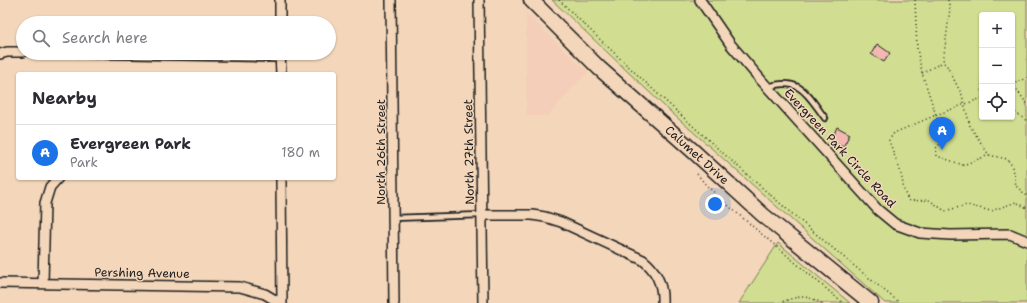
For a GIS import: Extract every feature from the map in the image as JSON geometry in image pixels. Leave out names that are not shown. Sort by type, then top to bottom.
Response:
[{"type":"main road","name":"Calumet Drive","points":[[531,0],[599,68],[763,215],[871,303]]},
{"type":"street","points":[[280,0],[280,16]]},
{"type":"street","name":"North 26th Street","points":[[391,0],[394,303]]},
{"type":"street","name":"North 27th Street","points":[[479,0],[483,303]]},
{"type":"street","name":"Evergreen Park Circle Road","points":[[700,0],[731,45],[878,210],[895,224],[920,233],[950,235],[1010,234],[1027,240]]},
{"type":"street","points":[[0,54],[16,52]]},
{"type":"street","points":[[280,60],[281,72]]},
{"type":"street","points":[[43,283],[44,202],[50,188],[56,180]]},
{"type":"street","points":[[281,180],[281,303]]},
{"type":"street","points":[[482,216],[532,215],[545,217],[561,222],[643,260],[658,276],[661,286],[662,303]]},
{"type":"street","name":"Pershing Avenue","points":[[0,282],[240,287],[265,294],[281,303]]},
{"type":"lane","points":[[768,87],[776,84],[795,84],[803,90],[825,118]]},
{"type":"lane","points":[[393,218],[482,216]]},
{"type":"path","points":[[559,0],[654,91],[730,160],[804,224],[900,303]]},
{"type":"path","points":[[915,0],[917,49],[922,73],[942,135],[941,143],[936,148],[937,156],[963,165],[989,155],[1007,159],[1013,167],[1016,186],[1027,196]]},
{"type":"path","points":[[943,62],[950,9],[948,0]]},
{"type":"path","points":[[922,73],[943,62]]},
{"type":"path","points":[[943,62],[947,66],[962,95],[970,126],[989,155]]},
{"type":"path","points":[[1027,78],[1016,82],[1016,87],[1027,104]]},
{"type":"path","points":[[979,99],[894,133],[889,140],[901,174],[905,195],[910,201],[929,200],[945,210],[967,205],[991,211],[1016,202],[1027,208]]},
{"type":"path","points":[[1015,112],[1027,121]]},
{"type":"path","points":[[697,174],[706,185],[731,208],[843,303]]},
{"type":"path","points":[[779,303],[793,298],[809,297],[822,303]]},
{"type":"shaded area","points":[[526,13],[588,72],[548,116],[526,116]]},
{"type":"green space","points":[[552,0],[1027,0],[1027,303],[885,303],[663,105]]},
{"type":"green space","points":[[778,243],[850,303],[739,303]]},
{"type":"building","points":[[877,44],[890,53],[884,62],[871,54]]},
{"type":"building","points":[[837,127],[850,134],[843,147],[831,141]]},
{"type":"place","name":"Evergreen Park","points":[[942,150]]}]
